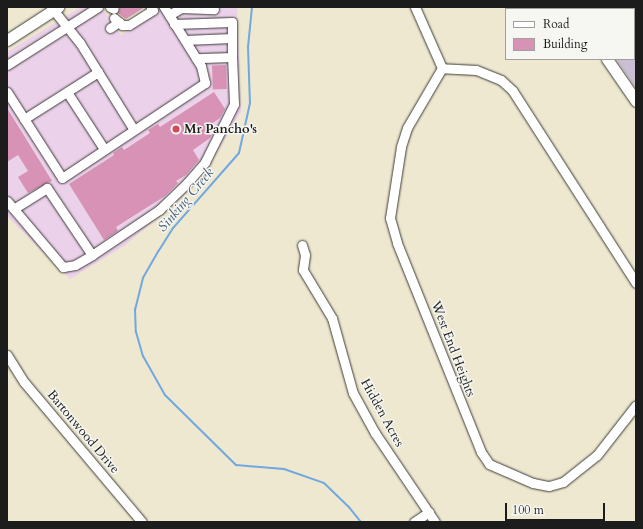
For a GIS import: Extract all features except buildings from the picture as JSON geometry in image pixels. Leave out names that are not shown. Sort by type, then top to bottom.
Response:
[{"type":"main road","points":[[7,40],[54,8]]},
{"type":"main road","points":[[608,60],[636,101]]},
{"type":"street","points":[[7,65],[98,7]]},
{"type":"street","points":[[14,209],[202,86],[204,74],[196,58],[167,11],[181,7],[214,9]]},
{"type":"street","points":[[415,7],[442,68],[476,70],[501,80],[512,90],[636,283]]},
{"type":"street","points":[[54,8],[66,28],[80,44],[134,130]]},
{"type":"street","points":[[114,14],[122,25],[129,25],[154,8]]},
{"type":"street","points":[[110,28],[114,14]]},
{"type":"street","points":[[7,202],[63,267],[75,265],[159,210],[187,183],[205,162],[234,104],[232,22],[174,24]]},
{"type":"street","points":[[185,40],[232,38]]},
{"type":"street","points":[[196,58],[232,57]]},
{"type":"street","name":"West End Heights","points":[[442,68],[407,128],[401,147],[390,218],[397,243],[481,452],[489,464],[533,483],[549,486],[562,482],[597,455],[636,405]]},
{"type":"street","points":[[24,119],[98,72]]},
{"type":"street","points":[[7,92],[62,178]]},
{"type":"street","points":[[67,92],[104,149]]},
{"type":"street","points":[[47,188],[92,254]]},
{"type":"street","name":"Hidden Acres","points":[[302,244],[305,255],[303,270],[327,308],[353,394],[375,433],[435,522]]},
{"type":"street","name":"Bartonwood Drive","points":[[7,356],[24,382],[142,522]]},
{"type":"street","points":[[414,522],[429,512]]},
{"type":"shaded area","points":[[81,7],[101,7],[121,35],[158,11],[156,7],[237,7],[241,112],[209,165],[180,199],[124,246],[70,279],[7,216],[7,52]]},
{"type":"shaded area","points":[[580,7],[636,7],[636,88],[617,60],[635,60],[635,8]]},
{"type":"waterway","name":"Sinking Creek","points":[[252,7],[248,47],[250,103],[239,153],[173,228],[159,250],[143,278],[135,309],[136,332],[143,356],[165,395],[236,465],[284,469],[324,483],[348,506],[361,522]]},
{"type":"place","name":"Mr Pancho's","points":[[176,129]]}]
